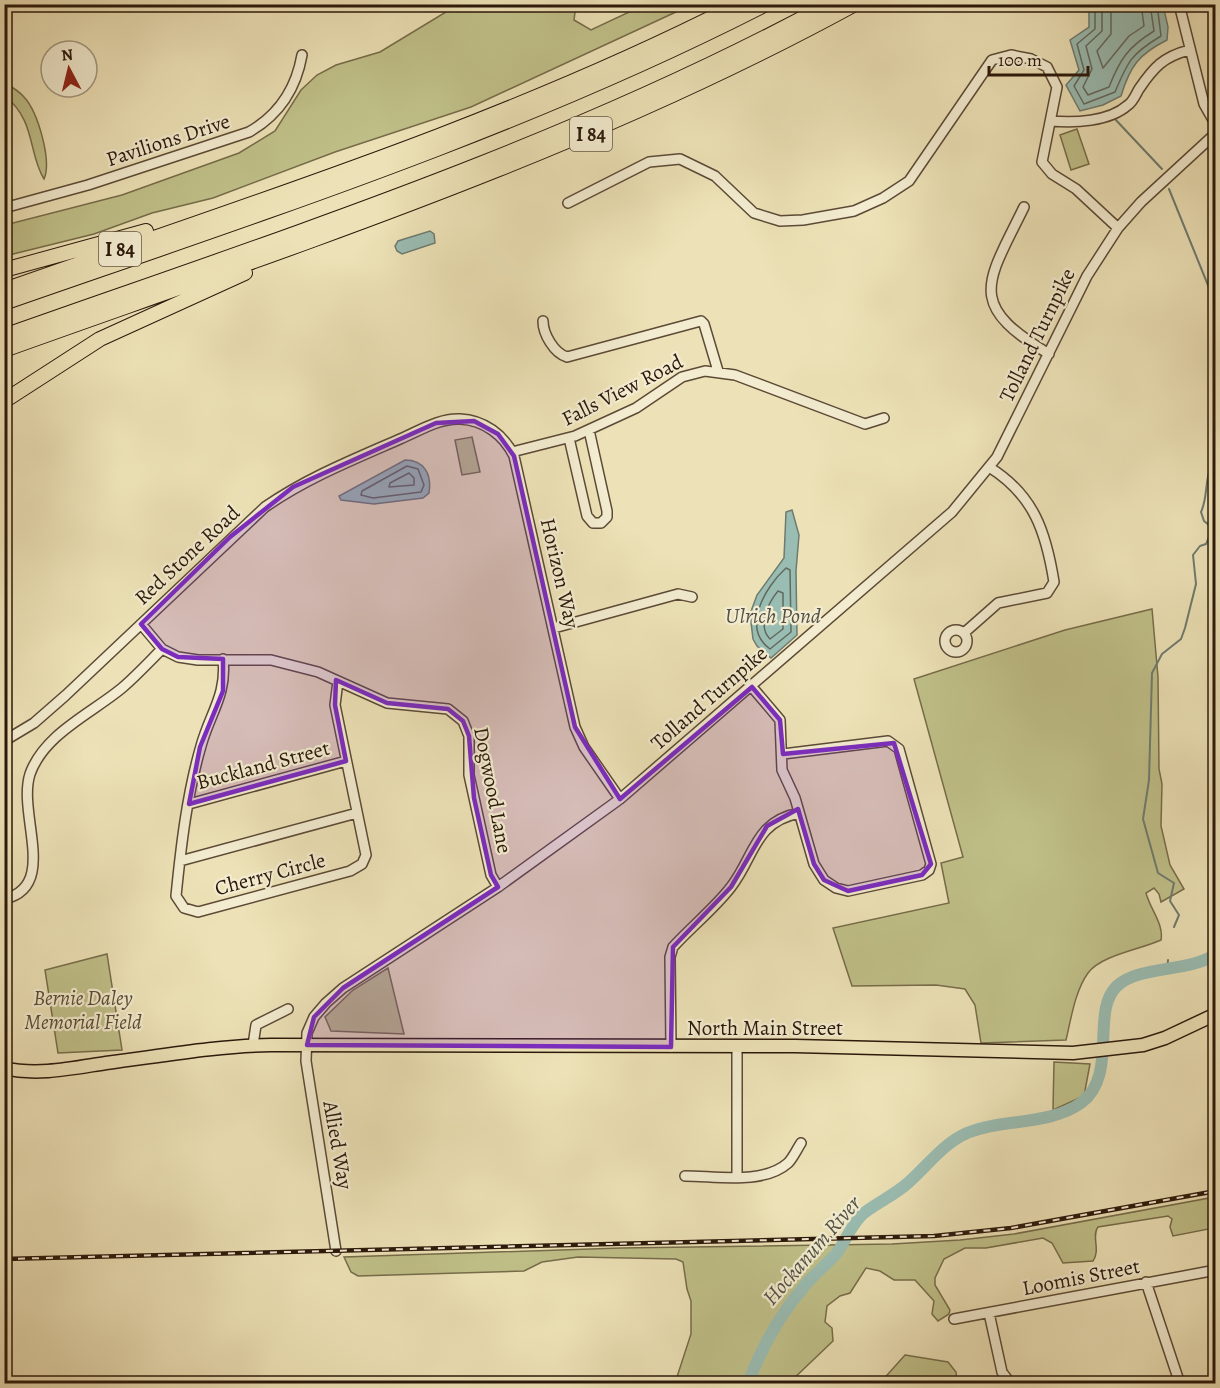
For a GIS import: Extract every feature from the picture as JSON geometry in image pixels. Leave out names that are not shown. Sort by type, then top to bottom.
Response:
[{"type":"highway","name":"I 84","points":[[4,290],[517,106],[651,47],[739,4]]},
{"type":"highway","points":[[4,303],[486,132],[636,68],[766,4]]},
{"type":"highway","points":[[4,336],[503,156],[682,79],[829,4]]},
{"type":"highway","name":"I 84","points":[[4,350],[468,183],[585,136],[738,66],[855,4]]},
{"type":"highway","points":[[4,270],[196,215],[235,209]]},
{"type":"highway","points":[[4,400],[99,339],[317,238]]},
{"type":"main road","name":"North Main Street","points":[[307,1045],[737,1046],[1094,1052],[1164,1038],[1215,1014]]},
{"type":"main road","points":[[4,1068],[18,1071],[71,1068],[253,1046],[307,1045]]},
{"type":"main road","points":[[4,1076],[18,1071]]},
{"type":"street","points":[[1179,4],[1204,104],[1215,125]]},
{"type":"street","points":[[1051,121],[1071,123],[1096,118],[1128,105],[1149,75],[1168,56],[1189,50]]},
{"type":"street","name":"Pavilions Drive","points":[[4,208],[88,185],[249,132],[267,120],[287,98],[296,80],[303,55]]},
{"type":"street","points":[[568,203],[649,162],[680,159],[715,176],[754,213],[780,221],[803,220],[854,211],[884,198],[909,181],[993,60],[1011,55],[1031,59],[1047,67],[1057,87],[1042,162],[1052,174],[1076,189],[1118,228]]},
{"type":"street","name":"Tolland Turnpike","points":[[307,1045],[307,1033],[314,1017],[343,988],[498,887],[620,799],[952,512],[989,467],[1016,422],[1087,276],[1118,228],[1141,202],[1215,133]]},
{"type":"street","points":[[1024,207],[993,270],[992,293],[998,315],[1009,327],[1049,354]]},
{"type":"street","points":[[543,321],[548,338],[559,352],[567,357],[702,321],[718,371]]},
{"type":"street","name":"Falls View Road","points":[[512,452],[569,438],[589,430],[636,408],[687,374],[718,371],[741,377],[863,423],[872,423],[884,418]]},
{"type":"street","name":"Red Stone Road","points":[[4,741],[34,723],[141,624],[230,537],[274,500],[322,472],[446,420],[474,421],[498,434],[512,452]]},
{"type":"street","points":[[569,438],[587,516],[593,523],[601,523],[608,511],[589,430]]},
{"type":"street","name":"Horizon Way","points":[[512,452],[577,735],[620,799]]},
{"type":"street","points":[[964,633],[998,603],[1047,593],[1054,582],[1040,526],[1031,504],[1016,486],[989,467]]},
{"type":"street","points":[[554,628],[678,594],[692,597]]},
{"type":"street","points":[[4,899],[19,896],[30,884],[34,869],[27,807],[29,776],[38,757],[52,741],[124,687],[162,650],[141,624]]},
{"type":"street","name":"Dogwood Lane","points":[[162,650],[178,657],[198,660],[271,660],[318,672],[387,703],[448,709],[463,722],[470,736],[472,787],[491,875],[498,887]]},
{"type":"street","name":"Cherry Circle","points":[[223,659],[223,691],[200,747],[176,896],[184,908],[198,912],[350,871],[362,864],[366,855],[335,705],[338,681]]},
{"type":"street","points":[[752,687],[780,720],[782,771],[799,813],[814,864],[824,880],[836,888],[848,891],[922,875],[929,870],[931,864],[899,749],[894,743],[888,741],[783,754]]},
{"type":"street","name":"Buckland Street","points":[[189,804],[346,761]]},
{"type":"street","name":"Cherry Circle","points":[[180,861],[357,813]]},
{"type":"street","points":[[671,1047],[670,957],[673,947],[731,887],[767,826],[786,816],[799,813]]},
{"type":"street","points":[[253,1046],[256,1025],[288,1009]]},
{"type":"street","name":"Allied Way","points":[[307,1045],[306,1061],[336,1251]]},
{"type":"street","points":[[737,1046],[737,1177]]},
{"type":"street","points":[[686,1176],[757,1176],[774,1171],[788,1163],[801,1143]]},
{"type":"street","name":"Loomis Street","points":[[954,1319],[1215,1270]]},
{"type":"street","points":[[1146,1282],[1180,1383]]},
{"type":"street","points":[[988,1313],[1000,1365],[1011,1383]]},
{"type":"highlighted area","points":[[474,421],[498,434],[514,456],[575,727],[620,799],[752,687],[780,720],[783,754],[894,743],[931,864],[922,875],[848,891],[824,880],[814,864],[798,809],[767,826],[731,887],[673,947],[671,1047],[307,1045],[314,1017],[343,988],[498,887],[491,875],[474,798],[469,736],[463,721],[448,709],[387,703],[336,680],[335,705],[346,761],[189,804],[200,747],[223,691],[223,659],[178,657],[162,649],[141,624],[230,537],[293,487],[436,423]]},
{"type":"green space","points":[[459,4],[576,5],[574,20],[591,30],[644,5],[691,5],[471,107],[335,152],[213,198],[152,213],[94,234],[5,256],[5,225],[122,195],[239,153],[275,131],[301,90],[317,75],[336,65],[380,52]]},
{"type":"green space","points":[[5,83],[22,95],[39,125],[45,149],[44,179],[27,126],[15,106],[5,96]]},
{"type":"green space","points":[[1077,129],[1089,164],[1071,170],[1060,135]]},
{"type":"green space","points":[[472,437],[480,472],[462,475],[455,440]]},
{"type":"green space","points":[[1152,609],[1158,677],[1159,769],[1162,784],[1161,826],[1170,865],[1184,889],[1161,902],[1154,888],[1146,893],[1159,922],[1161,940],[1112,957],[1088,973],[1077,997],[1066,1040],[981,1043],[975,1005],[965,989],[936,985],[852,986],[833,928],[949,903],[941,863],[963,857],[914,679],[1065,630]]},
{"type":"green space","name":"Bernie Daley Memorial Field","points":[[107,954],[122,1050],[58,1053],[45,970]]},
{"type":"green space","points":[[388,968],[404,1034],[331,1031],[325,1017],[353,990]]},
{"type":"green space","points":[[1054,1062],[1090,1064],[1084,1096],[1053,1110]]},
{"type":"green space","points":[[1215,1197],[1214,1228],[1173,1236],[1170,1227],[1172,1219],[1168,1216],[1098,1227],[1095,1235],[1096,1252],[1093,1261],[1063,1263],[1052,1243],[1043,1238],[986,1248],[965,1248],[944,1259],[935,1278],[935,1285],[950,1310],[949,1314],[938,1321],[932,1314],[934,1301],[915,1280],[894,1280],[880,1271],[866,1268],[850,1293],[840,1296],[827,1306],[825,1322],[832,1328],[833,1341],[789,1383],[675,1383],[691,1334],[691,1301],[683,1262],[676,1259],[578,1257],[542,1262],[524,1271],[358,1276],[351,1272],[344,1257],[621,1248],[892,1244],[960,1240],[1014,1234]]},
{"type":"green space","points":[[905,1355],[948,1362],[956,1372],[957,1383],[880,1383]]},
{"type":"water","points":[[1089,5],[1163,5],[1168,27],[1167,40],[1149,50],[1137,62],[1121,96],[1103,105],[1080,111],[1066,85],[1079,70],[1070,40],[1089,27]]},
{"type":"water","points":[[430,231],[434,234],[435,243],[402,254],[397,251],[395,246],[398,241]]},
{"type":"water","points":[[405,460],[422,465],[428,474],[429,493],[423,498],[374,504],[341,500],[339,496]]},
{"type":"water","name":"Ulrich Pond","points":[[792,510],[799,535],[796,571],[797,635],[771,658],[757,646],[753,639],[750,614],[757,595],[784,558],[786,512]]},
{"type":"waterway","points":[[1114,118],[1162,169]]},
{"type":"waterway","points":[[1169,189],[1216,305]]},
{"type":"waterway","points":[[1216,390],[1216,405]]},
{"type":"waterway","points":[[1216,409],[1211,428],[1216,448]]},
{"type":"waterway","points":[[1174,927],[1179,915],[1170,901],[1174,883],[1158,873],[1143,819],[1149,780],[1152,673],[1162,654],[1181,639],[1185,628],[1196,584],[1193,555],[1200,546],[1206,544],[1210,535],[1209,525],[1204,521],[1201,512],[1209,472],[1216,459]]},
{"type":"waterway","name":"Hockanum River","points":[[748,1384],[759,1356],[788,1306],[836,1254],[864,1213],[904,1187],[944,1148],[959,1137],[981,1128],[1055,1115],[1081,1103],[1092,1091],[1099,1076],[1105,1011],[1109,997],[1117,986],[1126,979],[1138,975],[1192,964],[1216,954]]},
{"type":"waterway","points":[[1167,970],[1168,960]]},
{"type":"railway","points":[[4,1259],[934,1236],[1011,1228],[1216,1191]]}]
